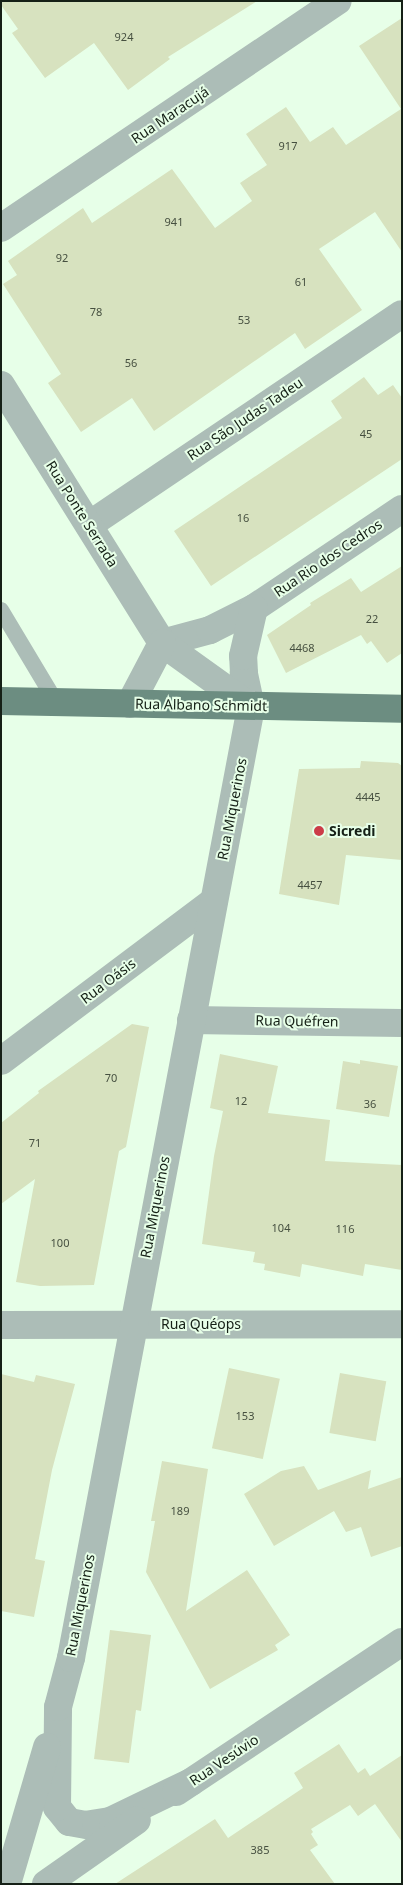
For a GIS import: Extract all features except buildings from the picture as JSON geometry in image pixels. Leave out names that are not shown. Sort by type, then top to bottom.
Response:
[{"type":"main road","name":"Rua Albano Schmidt","points":[[1,701],[402,709]]},
{"type":"street","name":"Rua Maracujá","points":[[1,228],[338,1]]},
{"type":"street","name":"Rua São Judas Tadeu","points":[[89,525],[402,314]]},
{"type":"street","name":"Rua Ponte Serrada","points":[[1,385],[162,643],[251,706]]},
{"type":"street","name":"Rua Rio dos Cedros","points":[[162,643],[210,630],[254,608],[402,509]]},
{"type":"street","points":[[251,706],[244,673],[243,656],[254,608]]},
{"type":"street","points":[[130,704],[162,643]]},
{"type":"street","name":"Rua Miquerinos","points":[[5,1880],[58,1707],[71,1658],[251,706]]},
{"type":"street","name":"Rua Oásis","points":[[1,1061],[214,901]]},
{"type":"street","name":"Rua Quéfren","points":[[191,1020],[402,1023]]},
{"type":"street","name":"Rua Quéops","points":[[1,1325],[402,1324]]},
{"type":"street","name":"Rua Vesúvio","points":[[48,1883],[191,1782],[402,1642]]},
{"type":"street","name":"Rua Miquerinos","points":[[58,1707],[57,1807],[69,1822],[86,1825],[110,1821],[191,1782]]},
{"type":"lane","points":[[1,610],[56,702]]},
{"type":"place","name":"Sicredi","points":[[319,831]]}]
